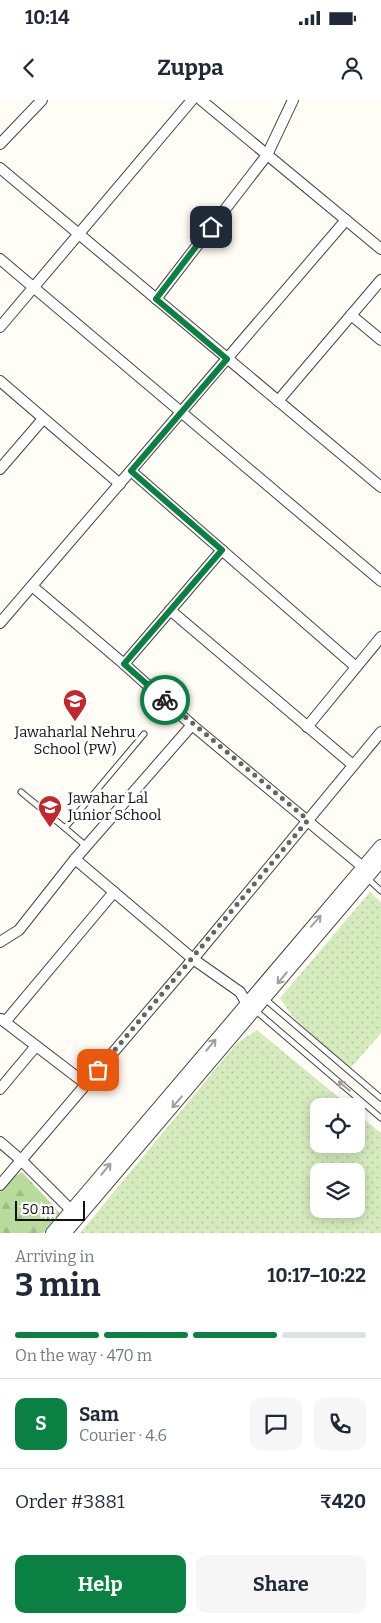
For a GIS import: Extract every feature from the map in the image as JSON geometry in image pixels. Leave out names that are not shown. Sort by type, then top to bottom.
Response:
[{"type":"street","points":[[0,144],[42,100]]},
{"type":"street","points":[[0,327],[192,100]]},
{"type":"street","points":[[201,100],[381,249]]},
{"type":"street","points":[[156,299],[267,155],[293,100]]},
{"type":"street","points":[[0,168],[381,487]]},
{"type":"street","points":[[0,623],[346,220]]},
{"type":"street","points":[[0,259],[381,581]]},
{"type":"street","points":[[278,401],[381,280]]},
{"type":"street","points":[[351,315],[381,340]]},
{"type":"street","points":[[0,381],[120,484]]},
{"type":"street","points":[[0,469],[43,419]]},
{"type":"street","points":[[131,471],[356,667]]},
{"type":"street","points":[[124,664],[222,550]]},
{"type":"street","points":[[32,586],[192,725],[308,820],[365,872]]},
{"type":"street","points":[[170,610],[353,765]]},
{"type":"street","points":[[307,727],[381,637]]},
{"type":"street","points":[[0,942],[19,930],[75,859],[192,725]]},
{"type":"street","points":[[0,1185],[193,959],[381,732]]},
{"type":"street","points":[[52,1233],[75,1214],[251,1007],[365,872],[381,846]]},
{"type":"street","points":[[75,859],[193,959],[240,992],[251,1007]]},
{"type":"street","points":[[365,872],[381,861]]},
{"type":"street","points":[[86,1084],[2,1020],[114,892]]},
{"type":"street","points":[[240,992],[260,995]]},
{"type":"street","points":[[0,1089],[36,1046]]},
{"type":"street","points":[[0,1142],[21,1160],[75,1214]]},
{"type":"street","points":[[64,1233],[75,1214]]},
{"type":"lane","points":[[65,828],[144,734]]},
{"type":"lane","points":[[21,792],[86,846]]},
{"type":"lane","points":[[365,872],[381,891]]},
{"type":"lane","points":[[260,995],[381,1098]]},
{"type":"lane","points":[[251,1007],[381,1118]]},
{"type":"green space","points":[[370,892],[381,902],[381,1033],[349,1070],[293,1017],[280,998]]},
{"type":"green space","points":[[257,1030],[339,1098],[310,1098],[310,1153],[365,1153],[365,1120],[381,1133],[381,1233],[80,1233],[237,1043]]},
{"type":"green space","points":[[22,1172],[60,1213],[43,1233],[0,1233],[0,1192],[11,1179]]},
{"type":"way so far","points":[[98,1070],[308,820],[192,725],[165,700]]},
{"type":"place","name":"Jawaharlal Nehru School (PW)","points":[[75,722]]},
{"type":"place","name":"Jawahar Lal Junior School","points":[[50,828]]},
{"type":"route","points":[[165,700],[124,664],[222,550],[131,471],[227,359],[156,299],[211,227]]}]
